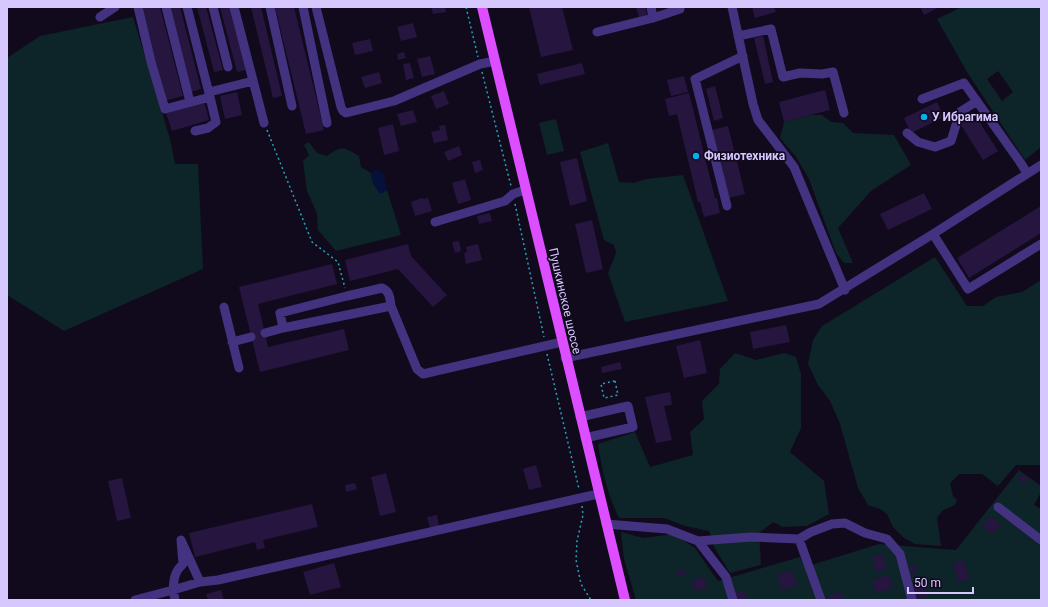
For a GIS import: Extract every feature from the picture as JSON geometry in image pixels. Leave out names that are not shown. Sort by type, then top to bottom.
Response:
[{"type":"main road","name":"Пушкинское шоссе","points":[[482,7],[624,600]]},
{"type":"street","points":[[100,17],[115,7]]},
{"type":"street","points":[[138,7],[151,62],[165,109],[253,81]]},
{"type":"street","points":[[166,7],[190,102]]},
{"type":"street","points":[[187,7],[216,122],[208,128],[195,131]]},
{"type":"street","points":[[213,7],[228,67]]},
{"type":"street","points":[[234,7],[264,122]]},
{"type":"street","points":[[270,7],[292,106]]},
{"type":"street","points":[[303,7],[327,123]]},
{"type":"street","points":[[316,7],[341,107],[346,113],[394,101],[480,64],[495,61]]},
{"type":"street","points":[[651,7],[653,18]]},
{"type":"street","points":[[732,7],[753,104],[758,120],[794,167],[844,290]]},
{"type":"street","points":[[597,32],[653,18],[681,8]]},
{"type":"street","points":[[738,36],[771,28],[783,77],[800,73],[822,74],[833,72],[844,113]]},
{"type":"street","points":[[727,206],[696,79],[743,56]]},
{"type":"street","points":[[922,99],[964,83],[1027,173]]},
{"type":"street","points":[[908,133],[918,142],[934,147],[951,141],[960,112],[977,101]]},
{"type":"street","points":[[566,358],[820,304],[1041,165]]},
{"type":"street","points":[[435,222],[505,201],[513,194],[525,190]]},
{"type":"street","points":[[933,234],[968,289],[1041,244]]},
{"type":"street","points":[[283,328],[280,313],[382,288],[386,289],[390,295],[391,306],[417,369],[423,374],[562,342]]},
{"type":"street","points":[[265,334],[283,328],[391,306]]},
{"type":"street","points":[[224,307],[239,368]]},
{"type":"street","points":[[232,342],[251,337]]},
{"type":"street","points":[[580,417],[628,406],[633,427],[585,438]]},
{"type":"street","points":[[135,600],[200,582],[218,580],[598,494]]},
{"type":"street","points":[[998,507],[1041,540]]},
{"type":"street","points":[[698,542],[751,537],[799,539],[811,532],[832,524],[845,523],[865,533],[887,539],[900,554],[912,600]]},
{"type":"street","points":[[606,524],[668,529],[698,542],[726,577],[733,600]]},
{"type":"street","points":[[799,539],[821,600]]},
{"type":"street","points":[[176,600],[173,590],[174,576],[177,569],[183,564],[180,540],[200,582]]},
{"type":"path","points":[[466,7],[520,222],[545,345],[581,498],[583,515],[577,541],[576,560],[581,584],[591,600]]},
{"type":"path","points":[[264,122],[312,242],[338,262],[347,296]]},
{"type":"path","points":[[615,381],[618,395],[604,398],[601,384],[615,381]]},
{"type":"green space","points":[[962,7],[1041,7],[1041,147],[1025,160],[967,72],[937,19]],"holes":[[[998,71],[1013,92],[1002,101],[987,79]]]},
{"type":"green space","points":[[133,17],[170,139],[175,164],[198,164],[203,269],[64,331],[7,295],[7,58],[40,36]]},
{"type":"green space","points":[[811,115],[822,115],[831,122],[843,123],[853,133],[894,135],[911,165],[871,191],[838,228],[853,263],[844,263],[836,253],[809,179],[796,157],[780,138],[784,122]]},
{"type":"green space","points":[[556,119],[564,151],[547,155],[539,123]]},
{"type":"green space","points":[[309,142],[317,153],[327,156],[336,150],[343,148],[359,156],[361,167],[371,173],[374,185],[382,193],[387,190],[401,235],[336,251],[318,230],[317,214],[307,191],[303,161],[309,155],[304,145]]},
{"type":"green space","points":[[608,143],[619,182],[634,183],[646,179],[683,175],[728,301],[625,322],[608,273],[616,253],[614,245],[604,240],[580,152]]},
{"type":"green space","points":[[935,257],[967,306],[983,306],[996,297],[1022,292],[1041,280],[1041,465],[1016,465],[998,486],[982,474],[959,474],[950,483],[953,496],[957,500],[955,505],[943,510],[937,518],[941,546],[915,544],[904,538],[893,527],[887,514],[880,509],[868,505],[858,488],[840,424],[830,401],[818,385],[808,364],[813,340],[822,326]]},
{"type":"green space","points":[[735,353],[756,360],[784,353],[796,357],[801,374],[801,428],[790,452],[824,481],[829,514],[807,526],[783,527],[773,522],[759,533],[761,565],[730,573],[714,547],[709,531],[685,526],[664,518],[619,518],[611,500],[601,463],[598,444],[635,432],[650,467],[693,455],[690,432],[704,419],[702,401],[719,384],[720,369]]},
{"type":"green space","points":[[1019,470],[1041,486],[1041,492],[1034,505],[1041,509],[1041,600],[636,600],[624,559],[621,532],[643,538],[674,534],[695,548],[718,581],[800,557],[805,567],[879,544],[956,550]]},
{"type":"shaded area","points":[[373,170],[380,171],[384,176],[387,190],[382,193],[379,193],[373,182],[371,176]]},
{"type":"building","points":[[141,7],[160,7],[183,96],[164,101]]},
{"type":"building","points":[[169,7],[180,7],[201,89],[191,92]]},
{"type":"building","points":[[197,7],[206,7],[223,70],[214,72]]},
{"type":"building","points":[[220,7],[230,7],[246,70],[237,72]]},
{"type":"building","points":[[251,7],[261,7],[282,96],[273,98]]},
{"type":"building","points":[[275,7],[294,7],[324,130],[306,134]]},
{"type":"building","points":[[431,7],[445,7],[446,12],[433,14]]},
{"type":"building","points":[[529,7],[562,7],[573,50],[541,57]]},
{"type":"building","points":[[636,7],[645,7],[647,15],[639,17]]},
{"type":"building","points":[[752,7],[774,7],[776,12],[755,18]]},
{"type":"building","points":[[920,7],[940,7],[924,15]]},
{"type":"building","points":[[413,23],[417,37],[401,41],[397,27]]},
{"type":"building","points":[[763,36],[773,82],[765,84],[754,38]]},
{"type":"building","points":[[370,39],[373,51],[355,55],[352,43]]},
{"type":"building","points":[[404,52],[406,58],[398,60],[397,54]]},
{"type":"building","points":[[430,56],[435,74],[422,77],[417,59]]},
{"type":"building","points":[[410,63],[414,78],[406,80],[403,64]]},
{"type":"building","points":[[582,63],[585,74],[540,85],[537,74]]},
{"type":"building","points":[[379,72],[382,83],[365,88],[361,77]]},
{"type":"building","points":[[684,76],[688,92],[671,96],[667,80]]},
{"type":"building","points":[[715,86],[723,118],[714,121],[706,89]]},
{"type":"building","points":[[825,90],[830,110],[784,122],[779,102]]},
{"type":"building","points":[[444,91],[449,104],[436,109],[431,96]]},
{"type":"building","points":[[237,92],[242,115],[225,119],[220,96]]},
{"type":"building","name":"Физиотехника","points":[[689,93],[715,198],[711,199],[717,198],[720,213],[704,217],[700,202],[698,202],[677,114],[669,116],[665,99]]},
{"type":"building","points":[[204,101],[209,120],[172,131],[166,113]]},
{"type":"building","name":"У Ибрагима","points":[[937,102],[944,117],[911,133],[904,118]]},
{"type":"building","points":[[413,110],[417,122],[401,126],[397,114]]},
{"type":"building","points":[[974,113],[998,151],[983,160],[959,122]]},
{"type":"building","points":[[393,124],[399,151],[384,155],[378,128]]},
{"type":"building","points":[[445,125],[448,140],[434,143],[431,132],[440,130],[439,126]]},
{"type":"building","points":[[728,126],[745,194],[729,198],[712,130]]},
{"type":"building","points":[[459,146],[462,155],[448,161],[444,152]]},
{"type":"building","points":[[577,158],[587,201],[570,206],[560,162]]},
{"type":"building","points":[[480,160],[483,170],[475,173],[472,162]]},
{"type":"building","points":[[465,179],[471,200],[458,204],[452,183]]},
{"type":"building","points":[[924,193],[932,209],[888,230],[880,214]]},
{"type":"building","points":[[422,198],[428,198],[432,211],[415,216],[411,202]]},
{"type":"building","points":[[1041,206],[1041,233],[969,278],[957,258]]},
{"type":"building","points":[[490,213],[492,221],[479,224],[477,216]]},
{"type":"building","points":[[592,220],[603,269],[586,273],[575,224]]},
{"type":"building","points":[[459,241],[461,251],[455,253],[452,242]]},
{"type":"building","points":[[408,244],[411,256],[447,295],[433,307],[398,269],[350,281],[345,260]]},
{"type":"building","points":[[478,244],[482,260],[466,264],[464,253],[467,252],[466,247]]},
{"type":"building","points":[[332,264],[337,284],[258,304],[268,347],[344,329],[349,350],[260,372],[239,287]]},
{"type":"building","points":[[786,325],[790,342],[753,349],[750,332]]},
{"type":"building","points":[[700,340],[707,373],[684,378],[676,346]]},
{"type":"building","points":[[620,362],[622,369],[602,373],[601,367]]},
{"type":"building","points":[[670,392],[672,405],[664,406],[672,440],[656,443],[645,397]]},
{"type":"building","points":[[536,465],[542,487],[529,490],[523,469]]},
{"type":"building","points":[[386,473],[396,512],[380,516],[371,477]]},
{"type":"building","points":[[1022,474],[1028,478],[1024,484],[1018,479]]},
{"type":"building","points":[[122,478],[131,518],[117,521],[108,481]]},
{"type":"building","points":[[355,483],[357,489],[346,492],[345,485]]},
{"type":"building","points":[[312,504],[318,527],[263,540],[265,548],[257,550],[255,542],[195,557],[189,533]]},
{"type":"building","points":[[437,515],[439,526],[430,528],[427,517]]},
{"type":"building","points":[[990,516],[1001,524],[993,534],[982,527]]},
{"type":"building","points":[[883,554],[887,569],[876,572],[872,557]]},
{"type":"building","points":[[964,560],[969,579],[958,582],[953,563]]},
{"type":"building","points":[[334,563],[341,587],[310,595],[303,572]]},
{"type":"building","points":[[915,565],[917,573],[911,574],[909,567]]},
{"type":"building","points":[[684,569],[685,575],[678,576],[677,571]]},
{"type":"building","points":[[792,571],[797,586],[781,590],[777,574]]},
{"type":"building","points":[[889,575],[893,588],[876,593],[872,580]]},
{"type":"building","points":[[704,577],[707,588],[695,591],[692,580]]},
{"type":"building","points":[[924,582],[928,596],[915,600],[911,585]]},
{"type":"building","points":[[221,590],[224,600],[208,600],[206,594]]},
{"type":"building","points":[[745,590],[747,599],[736,600],[735,593]]},
{"type":"building","points":[[842,592],[844,600],[829,600],[827,596]]},
{"type":"place","name":"У Ибрагима","points":[[924,117]]},
{"type":"place","name":"Физиотехника","points":[[696,156]]}]
